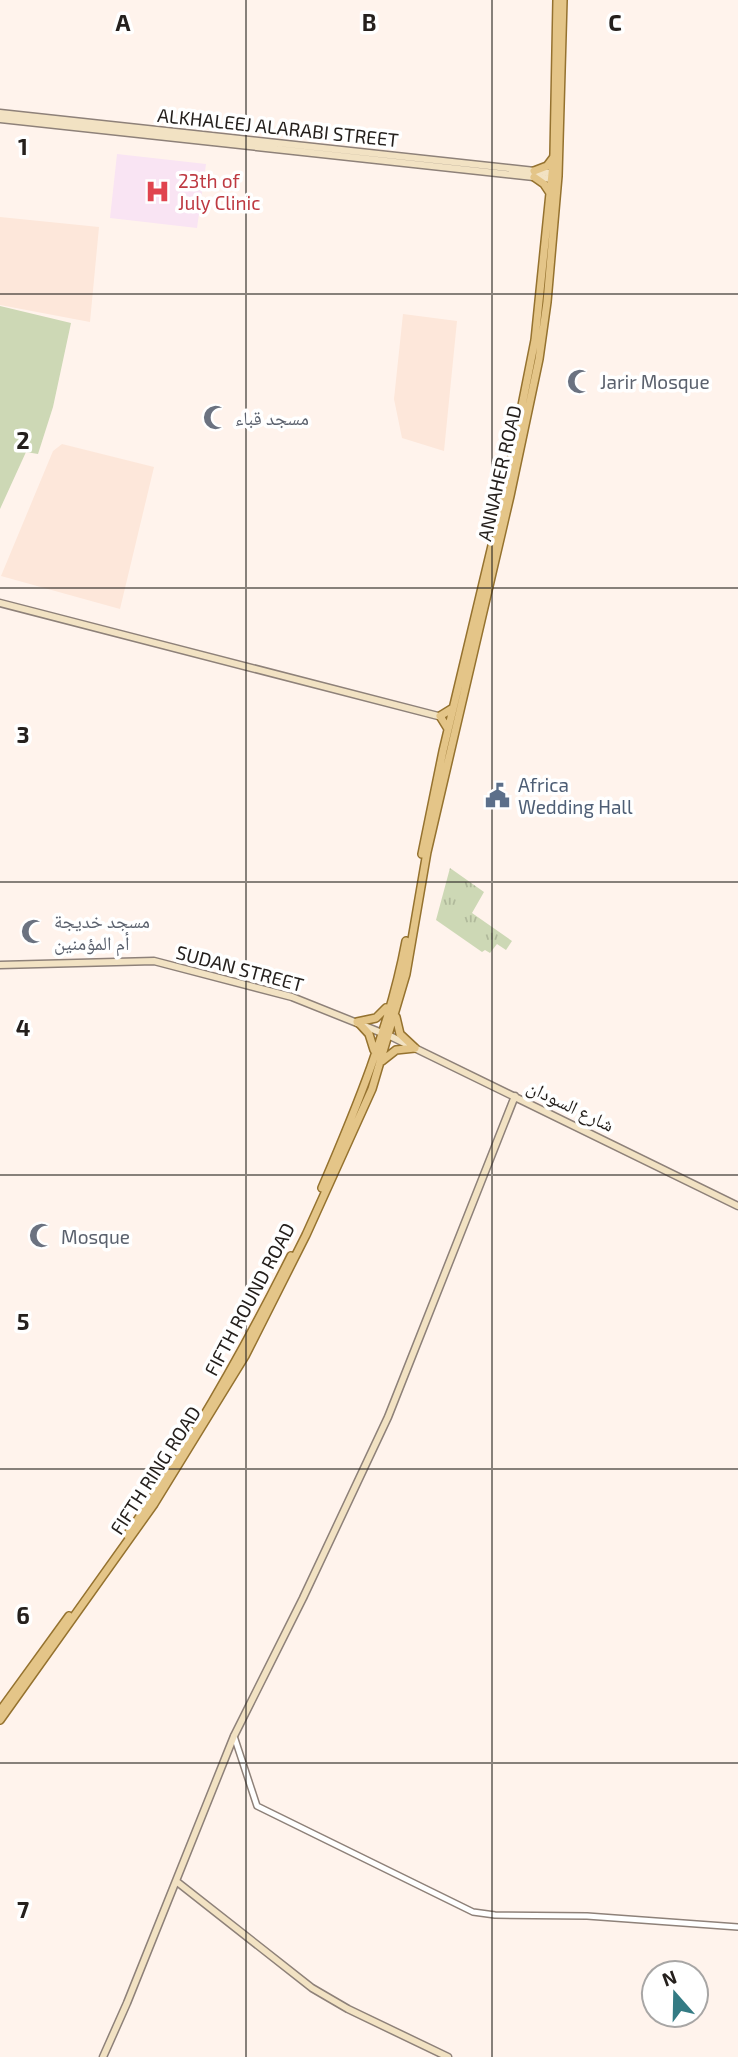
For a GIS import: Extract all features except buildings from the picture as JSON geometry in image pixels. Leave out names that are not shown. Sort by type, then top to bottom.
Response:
[{"type":"main road","name":"ANNAHER ROAD","points":[[391,1000],[403,956],[448,730],[528,383],[541,302],[551,196],[557,0]]},
{"type":"main road","name":"ANNAHER ROAD","points":[[410,946],[427,852],[539,359],[558,176],[563,0]]},
{"type":"main road","name":"ALKHALEEJ ALARABI STREET","points":[[0,113],[552,176]]},
{"type":"main road","name":"ALKHALEEJ ALARABI STREET","points":[[0,119],[279,146]]},
{"type":"main road","points":[[551,196],[534,174],[547,166],[554,154]]},
{"type":"main road","points":[[0,603],[451,719]]},
{"type":"main road","points":[[440,716],[453,708]]},
{"type":"main road","points":[[440,716],[448,730]]},
{"type":"main road","name":"FIFTH RING ROAD","points":[[0,1720],[147,1515],[245,1356],[279,1292],[367,1101],[376,1061],[396,1010],[406,974],[410,946]]},
{"type":"main road","name":"SUDAN STREET","points":[[0,965],[154,961],[292,997],[385,1034]]},
{"type":"main road","points":[[357,1022],[376,1018],[391,1000]]},
{"type":"main road","points":[[385,1034],[391,1000]]},
{"type":"main road","points":[[396,1010],[400,1034],[415,1048]]},
{"type":"main road","points":[[357,1022],[373,1042],[376,1061],[396,1050],[415,1048]]},
{"type":"main road","name":"شارع السودان","points":[[385,1034],[738,1206]]},
{"type":"main road","points":[[103,2057],[234,1736],[378,1441],[515,1096]]},
{"type":"main road","points":[[0,1711],[130,1530],[194,1435]]},
{"type":"main road","points":[[176,1881],[312,1988],[348,2009],[448,2057]]},
{"type":"street","points":[[234,1736],[257,1806],[473,1912],[489,1915],[587,1916],[738,1927]]},
{"type":"shaded area","name":"23th of July Clinic","points":[[117,154],[206,164],[197,228],[110,218]]},
{"type":"shaded area","points":[[0,217],[99,227],[90,322],[0,305]]},
{"type":"shaded area","points":[[403,314],[457,321],[444,451],[402,438],[394,399]]},
{"type":"shaded area","points":[[62,444],[154,467],[120,609],[1,576],[53,451]]},
{"type":"green space","points":[[0,306],[71,323],[53,407],[38,454],[26,452],[0,509]]},
{"type":"green space","points":[[450,868],[484,892],[472,913],[512,941],[506,950],[497,944],[490,953],[485,950],[482,952],[436,920]]},
{"type":"place","name":"23th of July Clinic","points":[[158,191]]},
{"type":"place","name":"Jarir Mosque","points":[[580,381]]},
{"type":"place","name":"مسجد قباء","points":[[215,417]]},
{"type":"place","name":"Africa Wedding Hall","points":[[498,795]]},
{"type":"place","name":"مسجد خديجة أم المؤمنين","points":[[34,931]]},
{"type":"place","name":"Mosque","points":[[41,1236]]}]
